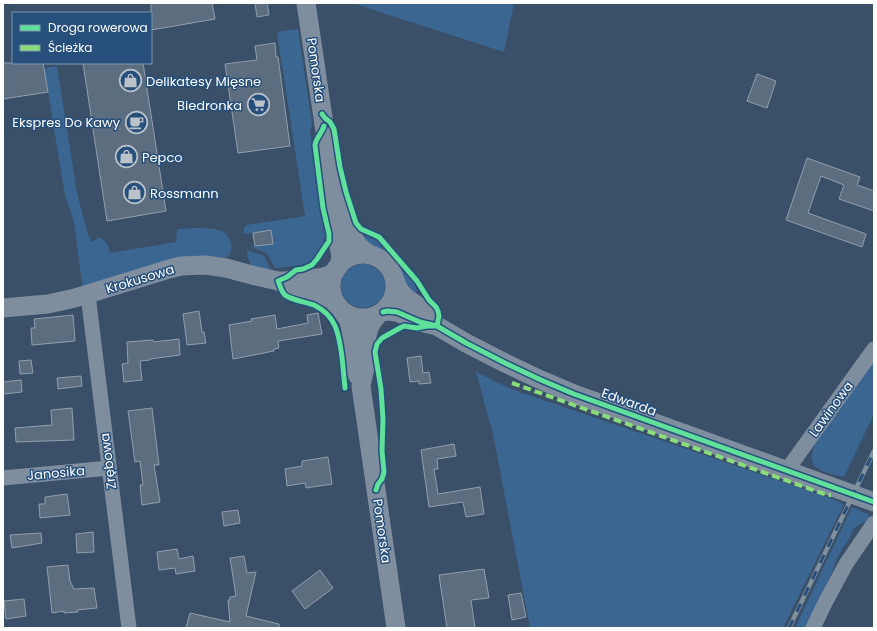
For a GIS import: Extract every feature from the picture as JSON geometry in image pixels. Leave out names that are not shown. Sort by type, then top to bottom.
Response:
[{"type":"street","name":"Pomorska","points":[[306,3],[333,185],[334,222],[341,256],[337,268]]},
{"type":"street","name":"Pomorska","points":[[333,185],[357,245],[363,251],[371,255]]},
{"type":"street","points":[[357,255],[371,255],[384,262],[393,273],[396,287],[395,295],[388,307],[380,314],[370,318],[355,318],[348,315],[334,300],[331,286],[337,268],[344,260],[357,255]]},
{"type":"street","name":"Krokusowa","points":[[3,308],[48,304],[88,295],[157,272],[194,265],[205,265],[221,267],[278,281],[296,290],[322,295],[327,297],[340,308]]},
{"type":"street","name":"Krokusowa","points":[[278,281],[322,278],[329,276],[337,268]]},
{"type":"street","name":"Edwarda","points":[[395,280],[397,287],[406,298],[425,312],[437,326]]},
{"type":"street","name":"Zrębowa","points":[[88,295],[128,628]]},
{"type":"street","name":"Pomorska","points":[[340,308],[351,327],[354,366],[362,386],[396,628]]},
{"type":"street","name":"Edwarda","points":[[380,314],[387,311],[397,312],[420,322],[437,326],[505,363],[574,394],[874,502]]},
{"type":"street","name":"Pomorska","points":[[362,386],[367,336],[370,324],[380,314]]},
{"type":"street","name":"Lawinowa","points":[[787,470],[874,349]]},
{"type":"street","name":"Janosika","points":[[3,478],[109,468]]},
{"type":"street","points":[[813,628],[846,564],[874,523]]},
{"type":"shaded area","points":[[352,3],[514,3],[504,52]]},
{"type":"shaded area","points":[[298,29],[312,124],[310,132],[319,202],[325,235],[316,255],[306,264],[275,268],[267,253],[251,247],[273,244],[271,230],[244,234],[244,229],[247,225],[305,216],[277,32]]},
{"type":"shaded area","points":[[57,66],[77,193],[88,235],[92,242],[100,237],[108,245],[110,253],[176,242],[178,229],[209,228],[219,230],[226,234],[231,245],[228,256],[225,258],[83,290],[74,222],[65,195],[44,68]]},
{"type":"shaded area","points":[[365,236],[376,240],[415,284],[417,291],[414,297],[401,278],[393,262],[387,256],[372,249],[359,237]]},
{"type":"shaded area","points":[[247,250],[264,256],[272,272],[252,266],[248,258]]},
{"type":"shaded area","points":[[363,264],[375,268],[381,274],[385,286],[381,298],[375,304],[363,308],[351,304],[345,298],[341,286],[345,274],[351,268]]},
{"type":"shaded area","points":[[874,360],[874,414],[844,477],[820,470],[815,466],[812,456],[818,437]]},
{"type":"shaded area","points":[[476,372],[511,389],[844,504],[783,628],[530,628],[493,434]]},
{"type":"shaded area","points":[[852,507],[868,514],[868,519],[852,531],[850,538],[834,566],[806,628],[795,628]]},
{"type":"building","points":[[151,3],[212,3],[215,19],[152,30]]},
{"type":"building","points":[[255,3],[267,3],[269,15],[257,17]]},
{"type":"building","name":"Biedronka","points":[[275,43],[290,146],[238,153],[225,64],[257,60],[255,46]]},
{"type":"building","points":[[3,63],[43,64],[48,92],[3,99]]},
{"type":"building","points":[[83,64],[143,64],[166,211],[107,221]]},
{"type":"building","points":[[757,74],[776,81],[767,108],[747,101]]},
{"type":"building","points":[[807,158],[860,177],[857,185],[874,191],[874,211],[839,199],[844,185],[821,176],[808,213],[866,234],[862,247],[786,220]]},
{"type":"building","points":[[271,230],[273,244],[255,246],[253,233]]},
{"type":"building","points":[[199,311],[202,332],[204,332],[206,343],[187,345],[183,314]]},
{"type":"building","points":[[318,313],[322,334],[278,341],[279,348],[274,349],[274,351],[233,359],[229,325],[275,315],[277,329],[308,323],[307,315]]},
{"type":"building","points":[[73,315],[75,341],[32,345],[31,328],[35,328],[34,319]]},
{"type":"building","points":[[179,339],[180,355],[140,361],[142,380],[124,382],[122,364],[128,363],[127,342],[153,340],[154,342]]},
{"type":"building","points":[[421,356],[423,373],[429,372],[431,383],[419,384],[419,381],[410,382],[407,358]]},
{"type":"building","points":[[31,360],[33,373],[20,374],[19,361]]},
{"type":"building","points":[[81,376],[82,386],[58,389],[57,378]]},
{"type":"building","points":[[21,380],[22,392],[3,394],[3,382]]},
{"type":"building","points":[[72,408],[74,440],[16,442],[15,428],[52,425],[51,410]]},
{"type":"building","points":[[152,408],[159,465],[154,465],[160,502],[142,505],[140,485],[143,485],[140,461],[135,462],[128,411]]},
{"type":"building","points":[[454,444],[456,456],[437,459],[438,469],[434,469],[438,494],[480,487],[484,514],[466,517],[463,502],[429,507],[421,450]]},
{"type":"building","points":[[328,457],[332,484],[306,488],[305,483],[287,486],[285,469],[302,466],[302,461]]},
{"type":"building","points":[[67,494],[70,515],[40,518],[39,504],[45,504],[45,497]]},
{"type":"building","points":[[238,510],[240,523],[224,526],[222,512]]},
{"type":"building","points":[[93,532],[94,552],[77,553],[76,534]]},
{"type":"building","points":[[41,533],[42,543],[12,548],[10,535]]},
{"type":"building","points":[[177,549],[179,559],[193,556],[195,571],[176,574],[175,568],[159,570],[157,552]]},
{"type":"building","points":[[244,556],[247,573],[256,572],[246,616],[279,624],[279,628],[186,628],[190,613],[230,622],[228,600],[230,600],[230,597],[236,596],[230,558]]},
{"type":"building","points":[[68,565],[70,581],[74,589],[94,588],[97,608],[77,610],[78,612],[64,613],[64,611],[52,613],[47,567]]},
{"type":"building","points":[[484,569],[489,598],[471,600],[475,628],[447,628],[439,575]]},
{"type":"building","points":[[320,570],[333,588],[305,609],[292,591]]},
{"type":"building","points":[[521,593],[526,617],[512,620],[508,595]]},
{"type":"building","points":[[24,599],[26,616],[6,619],[4,601]]},
{"type":"railway","points":[[789,628],[874,451]]},
{"type":"marked path","points":[[512,383],[827,495],[831,495]]},
{"type":"cycle path","points":[[322,114],[330,122],[334,129],[340,167],[356,223],[361,229],[379,237],[417,281],[429,300],[436,307],[439,316],[437,326],[417,328],[404,326],[382,338],[377,344],[375,352],[381,389],[383,419],[382,451],[384,472],[376,490]]},
{"type":"cycle path","points":[[324,126],[315,145],[329,241],[312,265],[296,270],[287,277],[278,281],[285,295],[322,309],[332,320],[336,327],[340,341],[345,388]]},
{"type":"cycle path","points":[[383,312],[397,312],[420,322],[437,326],[505,363],[574,394],[874,502]]},
{"type":"place","name":"Delikatesy Mięsne","points":[[130,81]]},
{"type":"place","name":"Biedronka","points":[[258,105]]},
{"type":"place","name":"Ekspres Do Kawy","points":[[136,122]]},
{"type":"place","name":"Pepco","points":[[127,157]]},
{"type":"place","name":"Rossmann","points":[[134,193]]}]
